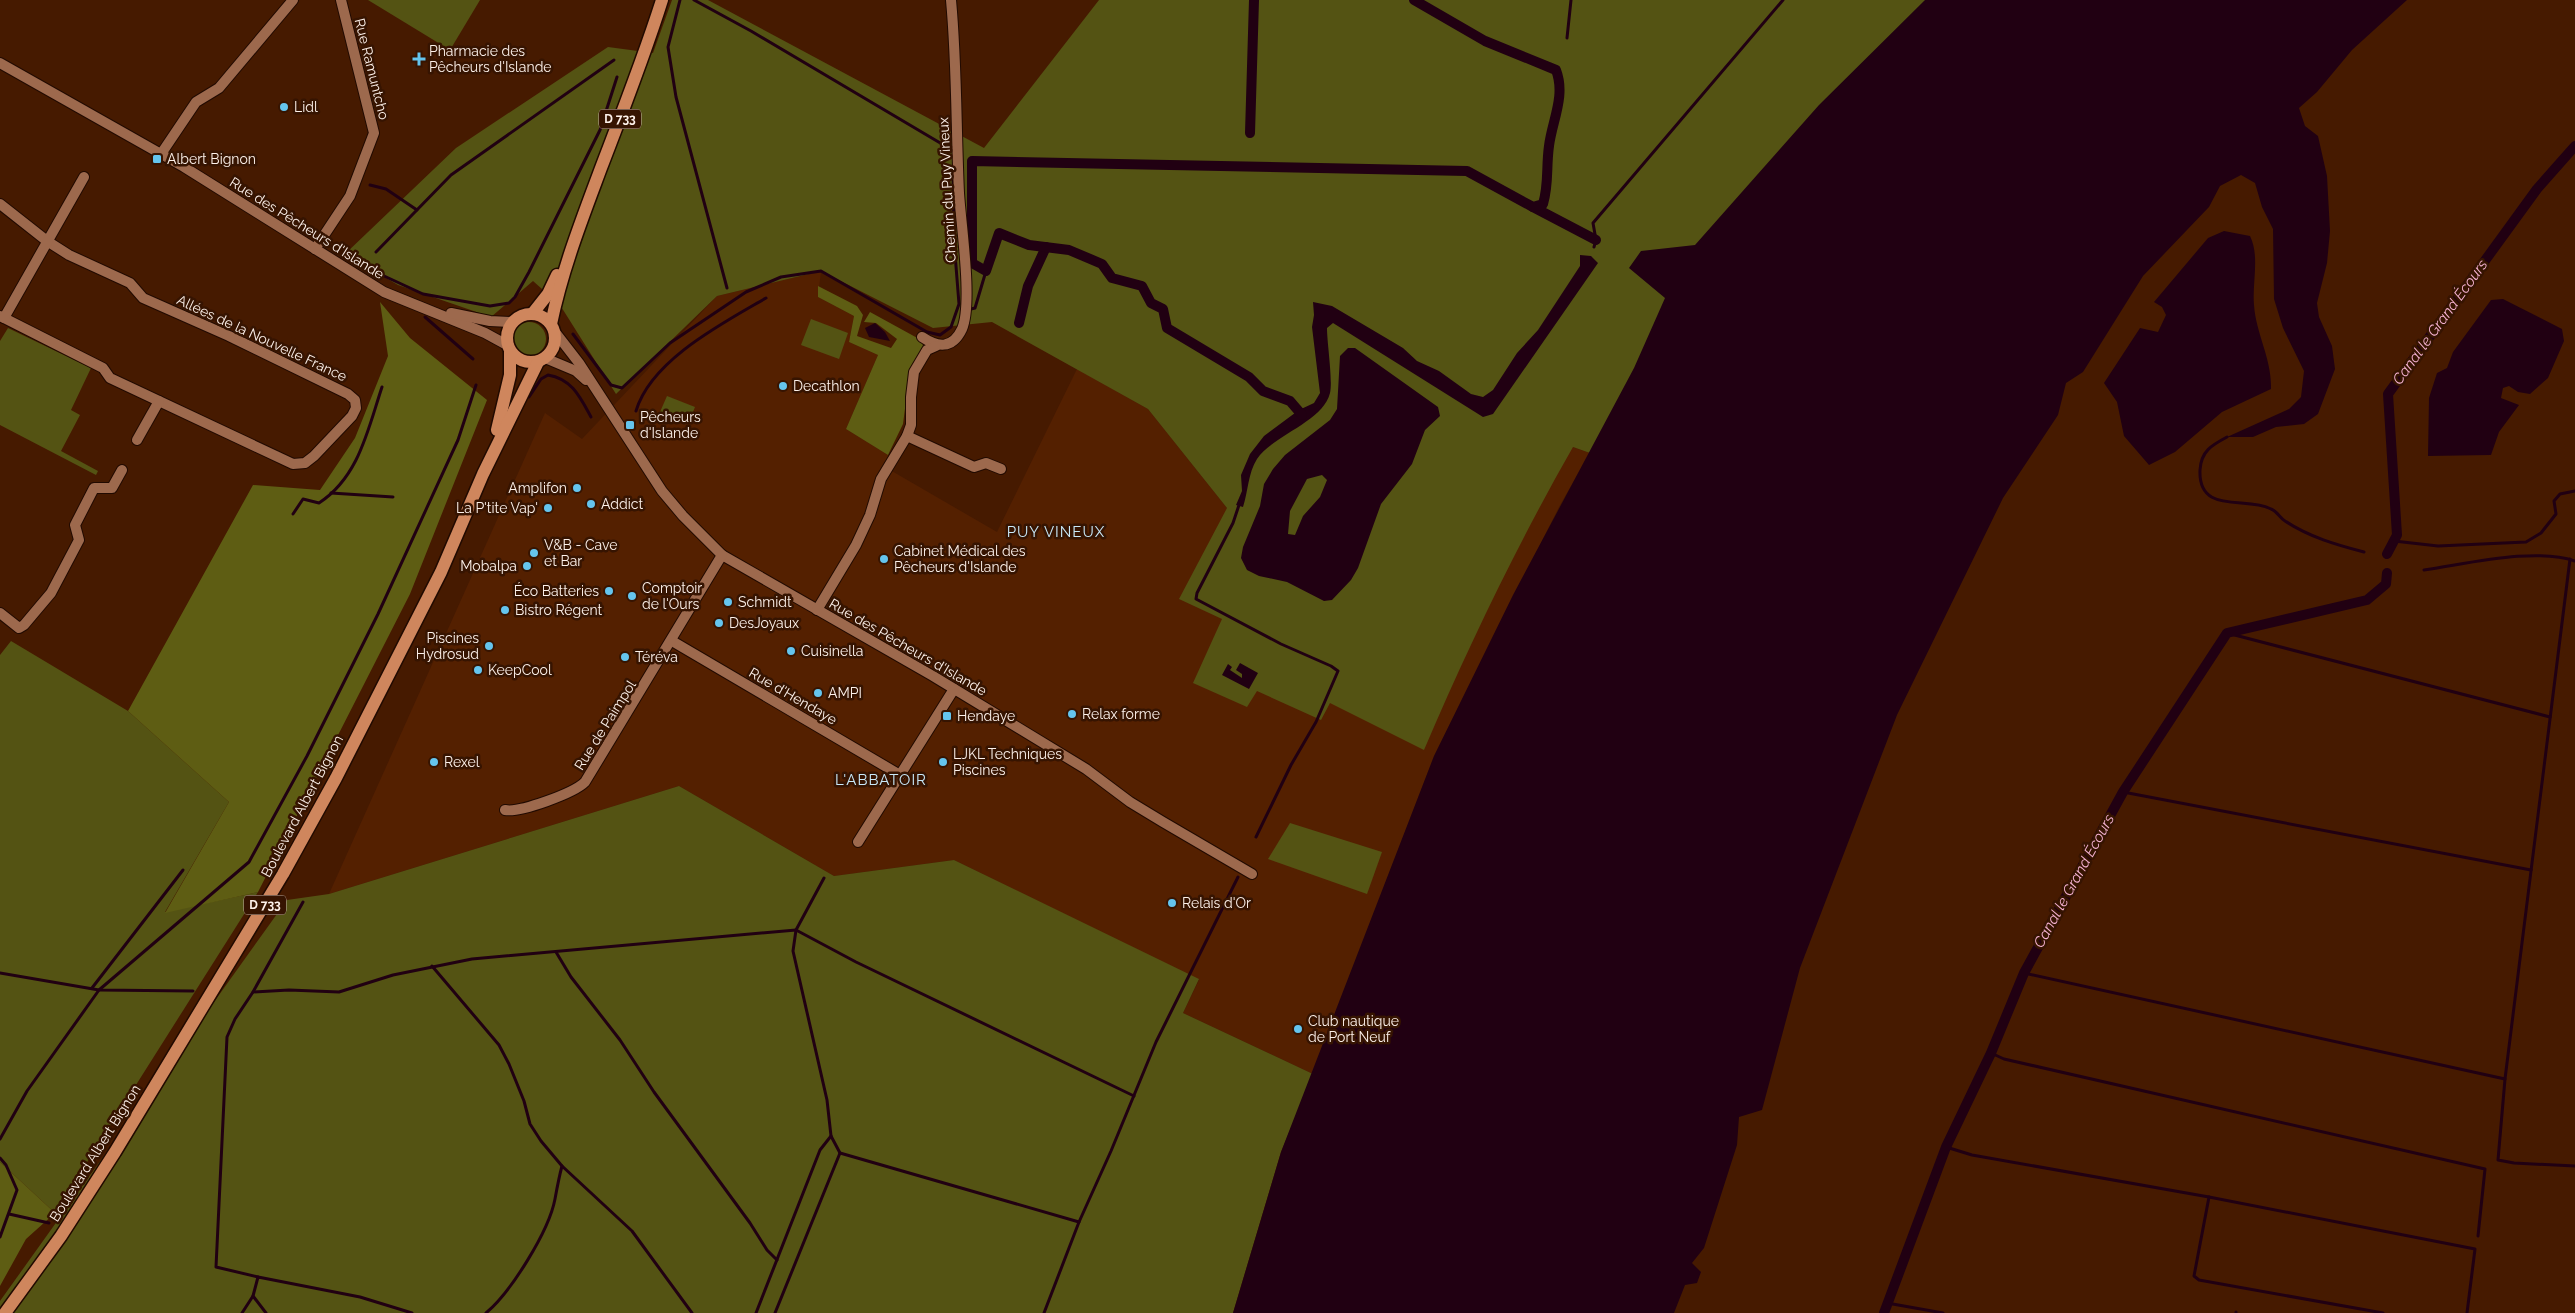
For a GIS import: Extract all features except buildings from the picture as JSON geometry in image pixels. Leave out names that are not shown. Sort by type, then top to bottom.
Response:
[{"type":"main road","name":"D 733","points":[[553,328],[556,298],[576,236],[646,50],[662,0]]},
{"type":"main road","name":"D 733","points":[[533,314],[548,294],[576,236]]},
{"type":"main road","points":[[523,314],[533,314],[542,316],[553,328],[554,346],[541,360],[522,361],[509,349],[508,329],[512,322],[523,314]]},
{"type":"main road","name":"Boulevard Albert Bignon","points":[[483,474],[507,388],[509,349]]},
{"type":"main road","name":"Boulevard Albert Bignon","points":[[5,1313],[60,1236],[116,1152],[284,874],[336,778],[441,572],[483,474],[541,360]]},
{"type":"street","points":[[161,154],[196,102],[219,88],[293,0]]},
{"type":"street","name":"Rue Ramuntcho","points":[[315,249],[350,196],[374,134],[341,0]]},
{"type":"street","name":"Chemin du Puy Vineux","points":[[907,436],[911,425],[911,397],[914,372],[927,350],[947,344],[957,336],[962,329],[966,311],[951,0]]},
{"type":"street","name":"Rue des Pêcheurs d'Islande","points":[[0,63],[161,154],[384,292],[485,333],[509,349]]},
{"type":"street","points":[[2,317],[84,176]]},
{"type":"street","name":"Allées de la Nouvelle France","points":[[0,204],[47,241],[69,254],[130,283],[143,298],[229,336],[348,394],[355,400],[356,408],[352,416],[314,456],[305,464],[293,464],[110,378],[103,368],[2,317]]},
{"type":"street","name":"Rue des Pêcheurs d'Islande","points":[[421,306],[482,320],[512,322]]},
{"type":"street","name":"Rue des Pêcheurs d'Islande","points":[[553,328],[599,392],[662,491],[683,516],[722,555],[1086,769],[1130,802],[1252,874]]},
{"type":"street","points":[[922,337],[936,346]]},
{"type":"street","name":"Rue des Pêcheurs d'Islande","points":[[541,360],[576,371],[599,392]]},
{"type":"street","points":[[138,440],[159,401]]},
{"type":"street","points":[[817,610],[856,545],[870,515],[881,479],[907,436],[974,467],[986,463],[1001,469]]},
{"type":"street","points":[[0,614],[19,628],[50,593],[79,540],[76,525],[94,488],[112,488],[122,470]]},
{"type":"street","name":"Rue de Paimpol","points":[[505,810],[515,810],[570,792],[585,782],[672,641],[722,555]]},
{"type":"street","name":"Rue d'Hendaye","points":[[672,641],[900,775]]},
{"type":"street","points":[[858,842],[954,690]]},
{"type":"shaded area","points":[[368,0],[480,0],[450,50]]},
{"type":"shaded area","points":[[672,0],[708,0],[984,148],[1099,0],[1987,0],[1681,289],[1590,453],[1573,447],[1552,484],[1494,597],[1424,750],[1330,703],[1321,720],[1257,691],[1247,707],[1193,683],[1222,619],[1179,599],[1227,508],[1148,409],[992,322],[933,328],[821,271],[717,296],[616,394],[560,305],[533,281],[491,317],[398,285],[345,254],[456,148],[608,47],[653,53]]},
{"type":"shaded area","points":[[1925,0],[2407,0],[2352,50],[2317,92],[2299,108],[2305,126],[2318,136],[2327,176],[2330,231],[2327,263],[2317,303],[2319,317],[2332,346],[2335,369],[2318,414],[2304,424],[2276,427],[2253,437],[2227,437],[2289,409],[2301,397],[2304,371],[2283,328],[2274,299],[2273,229],[2262,207],[2255,183],[2241,175],[2220,186],[2209,207],[2143,276],[2083,372],[2066,383],[2058,415],[2003,498],[1897,715],[1800,968],[1762,1110],[1739,1117],[1737,1145],[1704,1248],[1692,1263],[1701,1272],[1697,1283],[1685,1285],[1674,1313],[1233,1313],[1281,1152],[1434,756],[1513,595],[1634,368],[1665,298],[1629,268],[1641,251],[1695,245],[1819,105]]},
{"type":"shaded area","points":[[2224,231],[2250,236],[2253,244],[2255,252],[2255,316],[2267,357],[2271,389],[2222,412],[2175,452],[2149,465],[2124,436],[2117,402],[2104,383],[2140,328],[2158,332],[2166,315],[2162,307],[2154,302],[2208,238]]},
{"type":"shaded area","points":[[1580,255],[1591,256],[1598,263],[1493,414],[1483,417],[1333,323],[1327,328],[1331,387],[1326,403],[1308,420],[1264,450],[1254,464],[1243,507],[1236,505],[1242,491],[1241,475],[1250,454],[1264,436],[1299,410],[1314,403],[1320,393],[1312,327],[1314,315],[1313,302],[1332,306],[1403,348],[1417,361],[1439,371],[1471,394],[1483,397],[1493,390],[1517,353],[1538,330],[1580,266]]},
{"type":"shaded area","points":[[821,271],[818,297],[854,316],[849,342],[878,355],[846,429],[888,455],[890,470],[997,532],[1077,369],[1148,409],[1227,508],[1449,404],[1590,453],[1560,505],[1434,756],[1313,1074],[1183,1013],[1199,980],[954,860],[834,876],[679,786],[329,894],[545,413],[582,439],[717,296]]},
{"type":"shaded area","points":[[818,286],[857,306],[863,315],[857,336],[891,348],[897,339],[876,323],[864,322],[870,312],[921,340],[923,346],[910,370],[903,424],[888,455],[846,429],[878,355],[849,342],[854,316],[818,297]]},
{"type":"shaded area","points":[[2503,299],[2562,329],[2564,341],[2548,378],[2530,394],[2518,392],[2509,386],[2503,388],[2501,398],[2519,405],[2499,432],[2491,455],[2428,456],[2429,398],[2437,373],[2447,368],[2453,352],[2491,300]]},
{"type":"shaded area","points":[[380,302],[410,338],[487,400],[410,594],[258,892],[165,913],[229,802],[128,711],[253,485],[320,490],[355,438],[388,356]]},
{"type":"shaded area","points":[[811,319],[848,333],[839,359],[801,345]]},
{"type":"shaded area","points":[[529,322],[536,323],[541,327],[545,332],[545,346],[541,351],[536,355],[529,356],[522,355],[517,351],[513,346],[512,339],[513,332],[517,327],[522,323]]},
{"type":"shaded area","points":[[875,323],[885,332],[890,341],[869,337],[865,328]]},
{"type":"shaded area","points":[[8,328],[91,368],[71,410],[80,415],[61,451],[98,471],[96,475],[0,425],[0,341]]},
{"type":"shaded area","points":[[1348,348],[1355,348],[1438,407],[1440,416],[1425,430],[1412,464],[1381,504],[1358,568],[1351,580],[1332,600],[1324,601],[1287,582],[1259,576],[1247,570],[1241,558],[1243,547],[1260,506],[1264,484],[1273,469],[1285,455],[1330,420],[1337,409],[1340,356]],"holes":[[[1322,475],[1327,480],[1320,497],[1303,516],[1295,535],[1288,534],[1290,511],[1307,479]]]},
{"type":"shaded area","points":[[667,396],[695,407],[688,424],[660,412]]},
{"type":"shaded area","points":[[11,641],[128,711],[229,802],[165,912],[258,892],[55,1213],[0,1162],[0,655]]},
{"type":"shaded area","points":[[1240,663],[1258,673],[1249,689],[1222,675],[1228,664],[1232,667],[1230,670],[1242,678],[1242,674],[1236,670]]},
{"type":"shaded area","points":[[679,786],[834,876],[954,860],[1199,979],[1183,1013],[1313,1074],[1281,1152],[1233,1313],[0,1313],[0,1301],[287,900],[329,894]]},
{"type":"shaded area","points":[[1290,823],[1382,852],[1367,894],[1268,859]]},
{"type":"shaded area","points":[[0,1162],[55,1213],[26,1239],[0,1286]]},
{"type":"waterway","points":[[680,0],[668,47],[676,97],[727,288]]},
{"type":"waterway","points":[[694,0],[751,31],[947,147]]},
{"type":"waterway","points":[[1250,133],[1254,0]]},
{"type":"waterway","points":[[1302,415],[1290,401],[1263,391],[1249,377],[1167,328],[1163,309],[1151,303],[1142,286],[1112,278],[1102,264],[1069,250],[1029,245],[999,233],[986,271],[972,263],[972,161],[1467,171],[1533,207],[1543,204],[1549,146],[1560,89],[1556,70],[1485,41],[1414,0]]},
{"type":"waterway","points":[[1567,38],[1571,0]]},
{"type":"waterway","points":[[1594,247],[1596,240],[1593,223],[1783,0]]},
{"type":"waterway","points":[[376,252],[451,175],[614,60]]},
{"type":"waterway","points":[[369,269],[423,294],[490,306],[509,303],[515,297],[529,272],[600,130],[617,77]]},
{"type":"waterway","name":"Canal le Grand Écours","points":[[2387,554],[2397,535],[2388,394],[2537,189],[2575,146]]},
{"type":"waterway","points":[[573,334],[611,385],[622,388],[670,343],[746,292],[781,277],[821,271],[927,332],[940,335],[951,327],[959,304],[954,241],[953,171]]},
{"type":"waterway","points":[[370,185],[386,189],[417,210]]},
{"type":"waterway","points":[[1533,207],[1596,240]]},
{"type":"waterway","points":[[1019,323],[1028,286],[1046,247]]},
{"type":"waterway","points":[[967,310],[975,308],[986,271]]},
{"type":"waterway","points":[[636,411],[644,393],[672,359],[710,331],[766,298]]},
{"type":"waterway","points":[[425,317],[473,359]]},
{"type":"waterway","points":[[529,397],[541,379],[548,375],[556,377],[563,380],[574,390],[591,417]]},
{"type":"waterway","points":[[0,1139],[27,1091],[99,990],[249,862],[307,756],[378,614],[458,440],[476,385]]},
{"type":"waterway","points":[[293,514],[303,499],[319,503],[344,480],[360,451],[382,387]]},
{"type":"waterway","points":[[2227,437],[2208,449],[2201,463],[2201,484],[2207,493],[2215,499],[2225,502],[2261,505],[2275,511],[2285,521],[2304,532],[2364,552]]},
{"type":"waterway","points":[[2394,541],[2438,546],[2526,542],[2541,533],[2556,514],[2554,501],[2560,494],[2575,491]]},
{"type":"waterway","points":[[331,493],[393,497]]},
{"type":"waterway","points":[[1240,502],[1233,523],[1197,593],[1196,599],[1281,644],[1331,666],[1338,671],[1316,722],[1291,765],[1256,837]]},
{"type":"waterway","points":[[2424,570],[2521,556],[2559,557],[2575,561]]},
{"type":"waterway","points":[[2570,559],[2505,1079],[2498,1160],[2514,1163],[2575,1166]]},
{"type":"waterway","name":"Canal le Grand Écours","points":[[1884,1313],[1946,1147],[1991,1053],[2024,973],[2123,792],[2227,633],[2367,600],[2386,584],[2387,573]]},
{"type":"waterway","points":[[2227,633],[2550,717]]},
{"type":"waterway","points":[[2123,792],[2531,870]]},
{"type":"waterway","points":[[92,988],[183,870]]},
{"type":"waterway","points":[[1044,1313],[1079,1222],[1156,1042],[1238,877]]},
{"type":"waterway","points":[[824,878],[796,930],[793,951],[827,1100],[831,1136],[840,1153],[1079,1222]]},
{"type":"waterway","points":[[258,1277],[216,1267],[227,1037],[235,1019],[253,992],[303,902]]},
{"type":"waterway","points":[[253,992],[289,990],[339,992],[393,975],[472,959],[796,930],[856,962],[1134,1096]]},
{"type":"waterway","points":[[556,952],[571,977],[620,1040],[654,1092],[750,1223],[767,1250],[777,1260]]},
{"type":"waterway","points":[[432,966],[499,1045],[524,1101],[530,1124],[541,1141],[562,1166],[632,1231],[692,1313]]},
{"type":"waterway","points":[[0,973],[99,990],[193,991]]},
{"type":"waterway","points":[[2024,973],[2505,1079]]},
{"type":"waterway","points":[[1991,1053],[2004,1059],[2485,1169],[2478,1236]]},
{"type":"waterway","points":[[756,1313],[820,1150],[831,1136]]},
{"type":"waterway","points":[[1946,1147],[1972,1155],[2209,1197],[2475,1249],[2467,1313]]},
{"type":"waterway","points":[[775,1313],[840,1153]]},
{"type":"waterway","points":[[0,1158],[6,1165],[17,1190],[0,1237]]},
{"type":"waterway","points":[[486,1313],[506,1291],[537,1244],[551,1212],[562,1166]]},
{"type":"waterway","points":[[2209,1197],[2194,1276],[2199,1280],[2383,1313]]},
{"type":"waterway","points":[[9,1214],[49,1223]]},
{"type":"waterway","points":[[242,1313],[253,1296],[258,1277],[360,1297],[412,1313]]},
{"type":"waterway","points":[[253,1296],[266,1313]]},
{"type":"waterway","points":[[1887,1303],[1943,1313]]},
{"type":"place","name":"Pharmacie des Pêcheurs d'Islande","points":[[419,59]]},
{"type":"place","name":"Lidl","points":[[284,107]]},
{"type":"place","name":"Albert Bignon","points":[[157,159]]},
{"type":"place","name":"Decathlon","points":[[783,386]]},
{"type":"place","name":"Pêcheurs d'Islande","points":[[630,425]]},
{"type":"place","name":"Amplifon","points":[[577,488]]},
{"type":"place","name":"Addict","points":[[591,504]]},
{"type":"place","name":"La P'tite Vap'","points":[[548,508]]},
{"type":"place","name":"V&B - Cave et Bar","points":[[534,553]]},
{"type":"place","name":"Cabinet Médical des Pêcheurs d'Islande","points":[[884,559]]},
{"type":"place","name":"Mobalpa","points":[[527,566]]},
{"type":"place","name":"Éco Batteries","points":[[609,591]]},
{"type":"place","name":"Comptoir de l'Ours","points":[[632,596]]},
{"type":"place","name":"Schmidt","points":[[728,602]]},
{"type":"place","name":"Bistro Régent","points":[[505,610]]},
{"type":"place","name":"DesJoyaux","points":[[719,623]]},
{"type":"place","name":"Piscines Hydrosud","points":[[489,646]]},
{"type":"place","name":"Cuisinella","points":[[791,651]]},
{"type":"place","name":"Téréva","points":[[625,657]]},
{"type":"place","name":"KeepCool","points":[[478,670]]},
{"type":"place","name":"AMPI","points":[[818,693]]},
{"type":"place","name":"Relax forme","points":[[1072,714]]},
{"type":"place","name":"Hendaye","points":[[947,716]]},
{"type":"place","name":"Rexel","points":[[434,762]]},
{"type":"place","name":"LJKL Techniques Piscines","points":[[943,762]]},
{"type":"place","name":"Relais d'Or","points":[[1172,903]]},
{"type":"place","name":"Club nautique de Port Neuf","points":[[1298,1029]]},
{"type":"district","name":"PUY VINEUX","points":[[1056,532]]},
{"type":"district","name":"L'ABBATOIR","points":[[881,780]]}]
